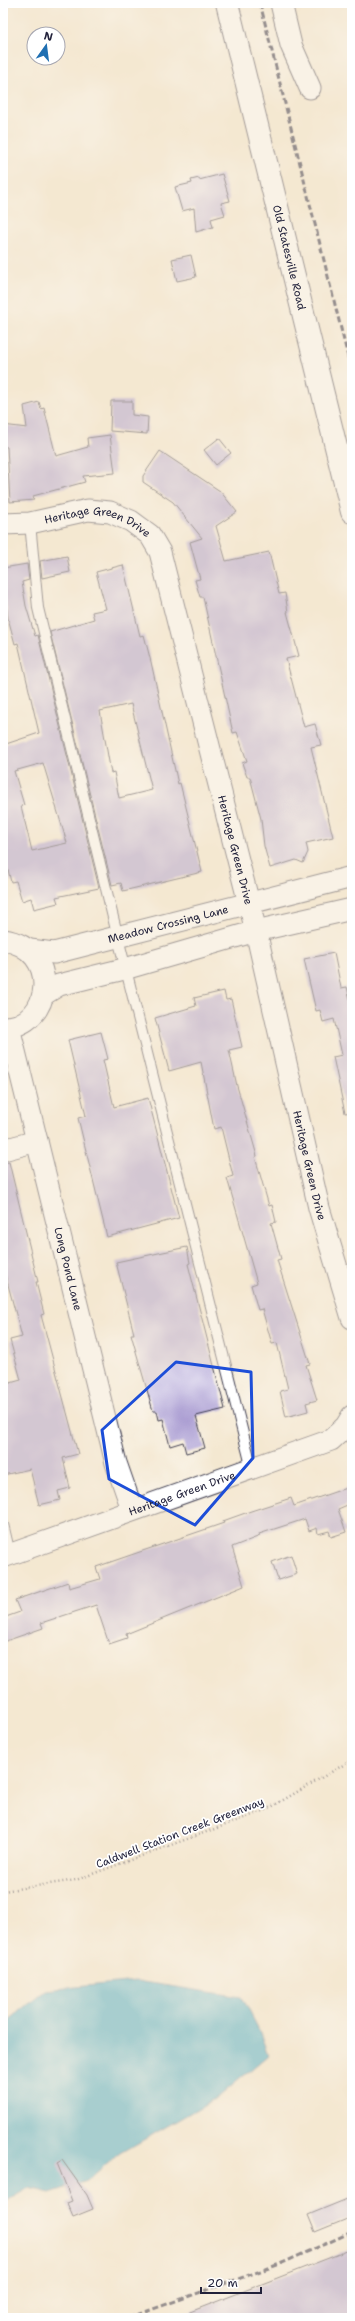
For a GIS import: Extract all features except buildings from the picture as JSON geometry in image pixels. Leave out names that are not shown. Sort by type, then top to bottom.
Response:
[{"type":"main road","name":"Old Statesville Road","points":[[227,3],[352,512]]},
{"type":"street","points":[[281,3],[291,45],[310,88]]},
{"type":"street","name":"Heritage Green Drive","points":[[3,524],[30,523],[88,510],[110,512],[130,521],[150,535],[160,552],[256,931],[319,1208],[352,1318]]},
{"type":"street","name":"Meadow Crossing Lane","points":[[3,940],[14,941],[30,950],[54,953],[118,938],[352,877]]},
{"type":"street","name":"Meadow Crossing Lane","points":[[43,995],[59,985],[128,968],[256,931],[352,908]]},
{"type":"street","name":"Meadow Crossing Lane","points":[[6,1027],[24,1021],[32,1014],[43,995],[45,979],[40,964],[30,950]]},
{"type":"street","name":"Long Pond Lane","points":[[6,1027],[37,1141],[116,1463],[132,1509]]},
{"type":"street","points":[[3,1150],[37,1141]]},
{"type":"street","name":"Heritage Green Drive","points":[[7,1556],[132,1509],[252,1469],[331,1440],[346,1426],[352,1416]]},
{"type":"lane","points":[[30,523],[38,608],[118,938],[128,968],[252,1469]]},
{"type":"lane","points":[[3,1524],[7,1556]]},
{"type":"path","name":"Caldwell Station Creek Greenway","points":[[3,1891],[76,1880],[266,1810],[352,1760]]},
{"type":"highlighted area","points":[[176,1362],[251,1372],[253,1458],[195,1525],[109,1479],[102,1430]]},
{"type":"water","points":[[136,1981],[242,1997],[259,2030],[268,2055],[221,2095],[114,2157],[87,2181],[50,2193],[29,2188],[3,2203],[3,2025],[46,1990]]},
{"type":"railway","points":[[260,3],[352,373]]},
{"type":"railway","points":[[128,2318],[280,2264],[352,2232]]}]
